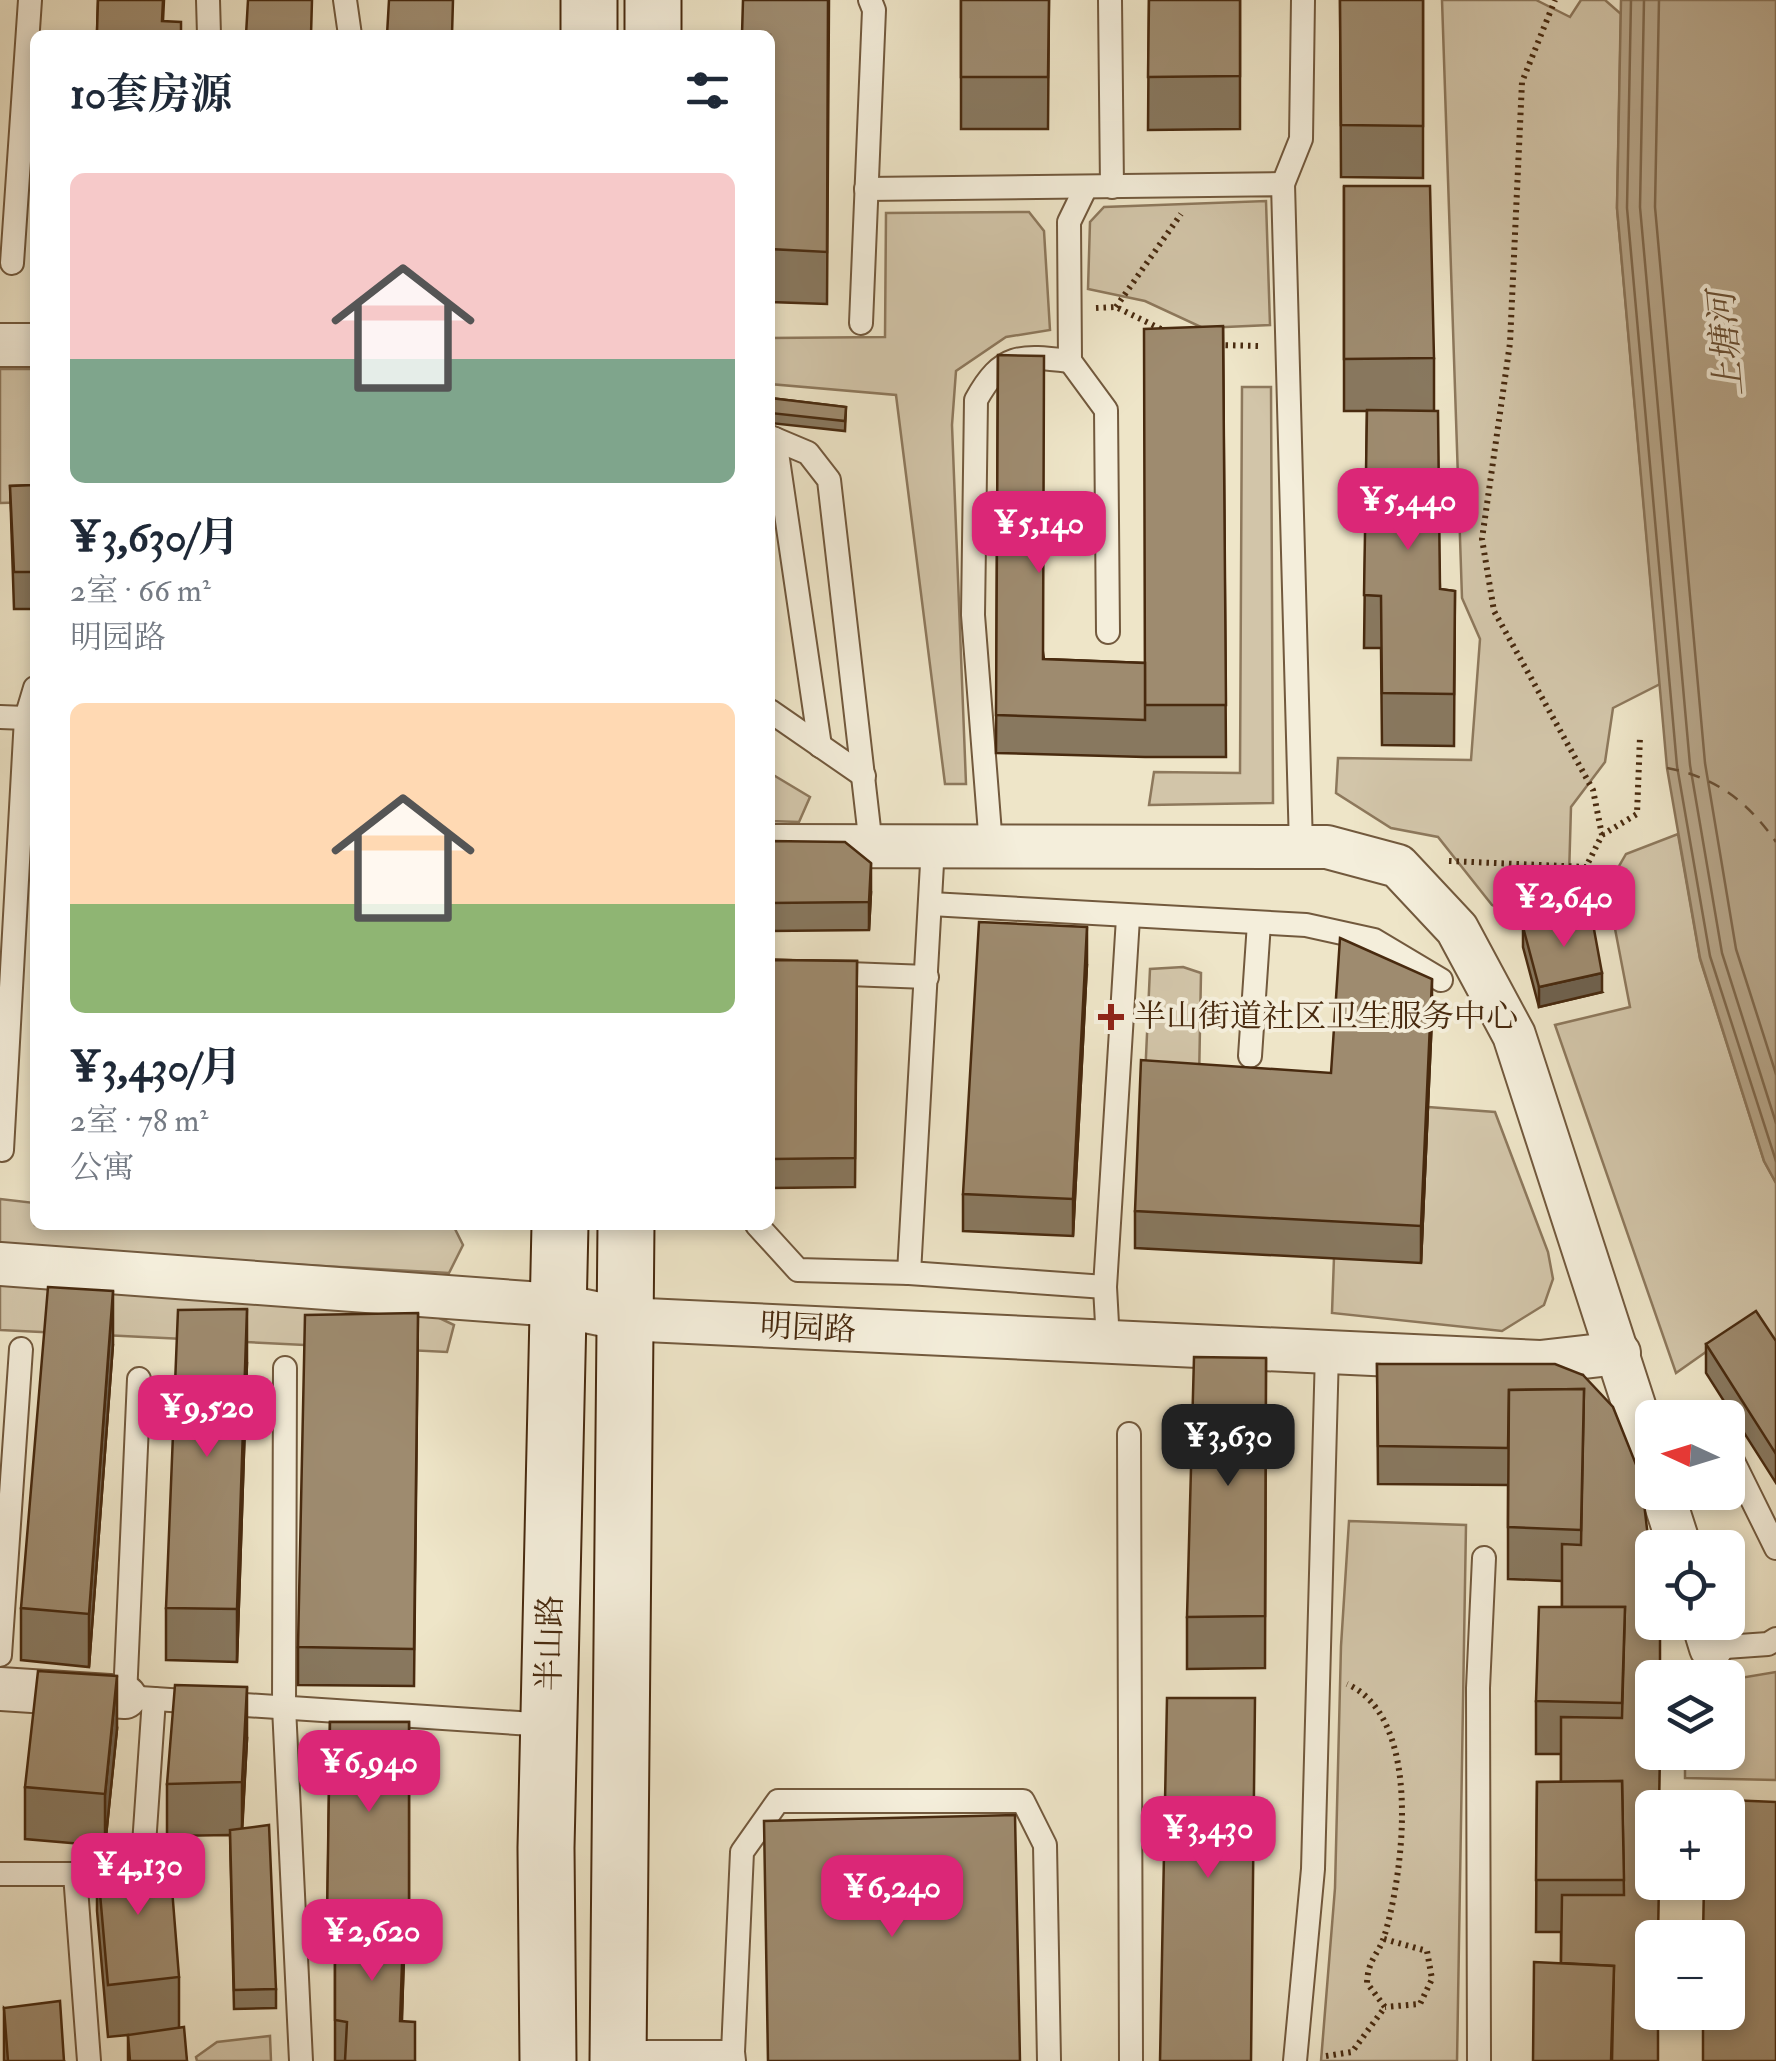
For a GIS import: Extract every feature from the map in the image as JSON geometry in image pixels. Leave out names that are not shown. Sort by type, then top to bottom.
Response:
[{"type":"main road","points":[[589,0],[589,30]]},
{"type":"main road","points":[[653,0],[653,30]]},
{"type":"main road","name":"半山路","points":[[548,2061],[548,1725],[560,1230]]},
{"type":"main road","points":[[618,2057],[626,1230]]},
{"type":"street","points":[[0,344],[30,346]]},
{"type":"street","points":[[775,846],[1327,847],[1398,866],[1458,928],[1514,1035],[1635,1402]]},
{"type":"street","name":"明园路","points":[[0,1264],[556,1305],[624,1319],[1540,1362],[1619,1353]]},
{"type":"street","points":[[0,1689],[139,1698]]},
{"type":"lane","points":[[12,263],[30,0]]},
{"type":"lane","points":[[208,0],[209,30]]},
{"type":"lane","points":[[345,0],[349,30]]},
{"type":"lane","points":[[861,323],[874,10],[870,0]]},
{"type":"lane","points":[[1110,0],[1112,187]]},
{"type":"lane","points":[[1302,847],[1283,184],[1302,139],[1303,0]]},
{"type":"lane","points":[[866,188],[1283,184]]},
{"type":"lane","points":[[1086,188],[1070,222],[1070,361],[1106,410],[1108,632]]},
{"type":"lane","points":[[990,846],[973,616],[976,400],[992,372],[1023,356],[1070,361]]},
{"type":"lane","points":[[775,439],[808,453],[829,480],[871,846]]},
{"type":"lane","points":[[775,457],[820,746]]},
{"type":"lane","points":[[2,1150],[26,718],[30,705]]},
{"type":"lane","points":[[775,715],[864,776]]},
{"type":"lane","points":[[0,717],[26,718]]},
{"type":"lane","points":[[909,1273],[933,846]]},
{"type":"lane","points":[[930,904],[1306,925],[1374,940],[1442,980]]},
{"type":"lane","points":[[1108,1342],[1104,1286],[1128,918]]},
{"type":"lane","points":[[1250,1056],[1259,923]]},
{"type":"lane","points":[[775,971],[927,977]]},
{"type":"lane","points":[[762,1230],[798,1270],[1104,1286]]},
{"type":"lane","points":[[0,1656],[22,1349]]},
{"type":"lane","points":[[1296,2061],[1314,1869],[1327,1352]]},
{"type":"lane","points":[[285,1368],[284,1708],[301,2061]]},
{"type":"lane","points":[[0,1874],[142,1874],[138,1379]]},
{"type":"lane","points":[[1129,1434],[1131,2061]]},
{"type":"lane","points":[[1745,1485],[1776,1548]]},
{"type":"lane","points":[[1479,2061],[1478,1708],[1484,1558]]},
{"type":"lane","points":[[1741,1640],[1768,1644],[1776,1639]]},
{"type":"lane","points":[[139,1698],[548,1725]]},
{"type":"lane","points":[[618,2057],[733,2056],[742,1852],[778,1801],[1023,1801],[1045,1846],[1049,2061]]},
{"type":"lane","points":[[75,1874],[89,2061]]},
{"type":"path","points":[[1555,0],[1522,82],[1510,343],[1482,539],[1494,610],[1593,790],[1602,835]]},
{"type":"path","points":[[1116,307],[1200,185]]},
{"type":"path","points":[[1070,308],[1116,307],[1170,333]]},
{"type":"path","points":[[1216,345],[1288,346]]},
{"type":"path","points":[[1398,866],[1447,861],[1586,867],[1602,835],[1637,814],[1640,737]]},
{"type":"path","points":[[1320,1672],[1363,1691],[1396,1743],[1402,1784],[1395,1886],[1384,1939],[1368,1961],[1367,1983],[1385,2006]]},
{"type":"path","points":[[1384,1939],[1427,1951],[1432,1979],[1420,2004],[1385,2006]]},
{"type":"path","points":[[1296,2061],[1352,2052],[1385,2006]]},
{"type":"shaded area","points":[[1442,0],[1536,0],[1570,17],[1581,0],[1605,0],[1621,14],[1617,208],[1660,684],[1613,708],[1605,762],[1571,807],[1568,911],[1530,921],[1492,905],[1438,837],[1391,828],[1336,793],[1338,758],[1471,760],[1480,639],[1462,598]]},
{"type":"shaded area","points":[[1266,201],[1270,325],[1203,328],[1145,301],[1088,289],[1090,222],[1104,207]]},
{"type":"shaded area","points":[[1029,212],[1044,231],[1050,330],[1006,337],[956,371],[952,425],[966,784],[945,784],[896,395],[775,384],[775,338],[885,337],[886,213]]},
{"type":"shaded area","points":[[0,369],[30,369],[30,502],[0,503]]},
{"type":"shaded area","points":[[1242,387],[1271,387],[1273,803],[1149,805],[1154,772],[1240,773]]},
{"type":"shaded area","points":[[775,776],[810,797],[799,822],[775,821]]},
{"type":"shaded area","points":[[1678,834],[1700,959],[1764,1161],[1776,1183],[1776,1345],[1757,1316],[1676,1373],[1555,1025],[1630,1007],[1607,887],[1626,854]]},
{"type":"shaded area","points":[[1183,967],[1201,973],[1199,1082],[1145,1078],[1150,969]]},
{"type":"shaded area","points":[[1428,1107],[1495,1112],[1548,1252],[1553,1279],[1544,1305],[1502,1331],[1332,1313],[1334,1257],[1421,1262]]},
{"type":"shaded area","points":[[0,1199],[30,1202],[30,1230],[456,1230],[463,1245],[449,1273],[0,1248]]},
{"type":"shaded area","points":[[0,1283],[429,1313],[454,1325],[447,1352],[0,1330]]},
{"type":"shaded area","points":[[1349,1521],[1466,1525],[1457,2061],[1321,2061],[1335,1888],[1341,1646]]},
{"type":"shaded area","points":[[1776,1672],[1776,1780],[1685,1778],[1685,1770],[1745,1770],[1745,1677]]},
{"type":"shaded area","points":[[270,2036],[271,2061],[197,2061],[196,2057],[217,2042]]},
{"type":"water","name":"上塘河","points":[[1621,0],[1776,0],[1776,1183],[1764,1161],[1700,958],[1667,768],[1617,208]]},
{"type":"building","points":[[98,0],[163,0],[162,21],[181,22],[181,30],[97,30]]},
{"type":"building","points":[[248,0],[312,0],[311,30],[246,30]]},
{"type":"building","points":[[389,0],[453,0],[452,30],[387,30]]},
{"type":"building","points":[[743,0],[828,0],[827,252],[775,249],[775,30],[742,30]]},
{"type":"building","points":[[961,0],[1049,0],[1048,77],[961,77]]},
{"type":"building","points":[[1149,0],[1240,0],[1240,76],[1148,77]]},
{"type":"building","points":[[1340,0],[1423,0],[1423,126],[1341,125]]},
{"type":"building","points":[[1344,186],[1430,186],[1434,358],[1344,359]]},
{"type":"building","points":[[1223,326],[1226,705],[1145,705],[1144,329]]},
{"type":"building","points":[[998,355],[1044,356],[1043,659],[1145,663],[1145,720],[996,715]]},
{"type":"building","points":[[775,399],[846,407],[845,421],[775,414]]},
{"type":"building","points":[[1367,410],[1438,411],[1440,589],[1455,591],[1454,694],[1382,693],[1381,596],[1364,595]]},
{"type":"building","points":[[30,485],[30,572],[14,572],[10,486]]},
{"type":"building","points":[[775,841],[845,842],[871,863],[869,902],[775,903]]},
{"type":"building","points":[[1591,913],[1602,973],[1539,987],[1523,927]]},
{"type":"building","points":[[979,922],[1087,927],[1073,1199],[963,1194]]},
{"type":"building","points":[[1340,938],[1432,979],[1421,1226],[1135,1211],[1141,1060],[1331,1073]]},
{"type":"building","points":[[775,960],[857,961],[855,1158],[775,1159]]},
{"type":"building","points":[[48,1287],[113,1291],[89,1614],[21,1608]]},
{"type":"building","points":[[247,1309],[237,1609],[166,1608],[178,1310]]},
{"type":"building","points":[[1756,1311],[1776,1341],[1776,1454],[1745,1400],[1706,1344]]},
{"type":"building","points":[[418,1313],[414,1649],[298,1647],[305,1315]]},
{"type":"building","points":[[1194,1357],[1266,1358],[1265,1616],[1187,1617]]},
{"type":"building","points":[[1377,1364],[1555,1364],[1583,1375],[1613,1407],[1635,1462],[1635,1510],[1645,1510],[1647,1530],[1635,1530],[1635,1640],[1660,1640],[1660,1660],[1635,1660],[1635,1770],[1660,1770],[1659,1790],[1635,1790],[1635,1900],[1659,1900],[1658,1920],[1635,1920],[1635,2030],[1658,2030],[1658,2061],[1612,2061],[1614,1966],[1561,1963],[1562,1895],[1624,1895],[1622,1781],[1561,1782],[1561,1717],[1622,1718],[1625,1607],[1562,1607],[1562,1544],[1581,1545],[1584,1389],[1509,1390],[1508,1448],[1378,1446]]},
{"type":"building","points":[[1584,1389],[1581,1530],[1508,1527],[1509,1390]]},
{"type":"building","points":[[1539,1607],[1625,1607],[1622,1703],[1536,1701]]},
{"type":"building","points":[[38,1671],[117,1676],[105,1794],[25,1787]]},
{"type":"building","points":[[175,1685],[247,1687],[242,1782],[167,1784]]},
{"type":"building","points":[[1167,1698],[1255,1698],[1251,2061],[1160,2061]]},
{"type":"building","points":[[330,1722],[409,1722],[409,1918],[404,1918],[404,1907],[335,1905],[335,1917],[327,1917]]},
{"type":"building","points":[[1622,1781],[1624,1880],[1536,1880],[1537,1782]]},
{"type":"building","points":[[1745,1801],[1776,1802],[1776,2061],[1703,2061],[1703,2030],[1745,2030],[1745,1920],[1703,1920],[1704,1900],[1745,1900]]},
{"type":"building","points":[[1015,1815],[1020,2061],[768,2061],[764,1821]]},
{"type":"building","points":[[269,1825],[276,1989],[234,1990],[230,1830]]},
{"type":"building","points":[[169,1851],[179,1977],[108,1985],[97,1859]]},
{"type":"building","points":[[335,1905],[404,1907],[400,2021],[415,2022],[415,2061],[345,2061],[347,2022],[335,2020]]},
{"type":"building","points":[[1534,1962],[1614,1966],[1611,2061],[1533,2061]]},
{"type":"building","points":[[60,2001],[64,2061],[8,2061],[4,2008]]},
{"type":"building","points":[[184,2027],[187,2061],[130,2061],[128,2035]]},
{"type":"ferry route","points":[[1667,768],[1701,778],[1729,793],[1776,842]]},
{"type":"place","name":"半山街道社区卫生服务中心","points":[[1111,1017]]}]
